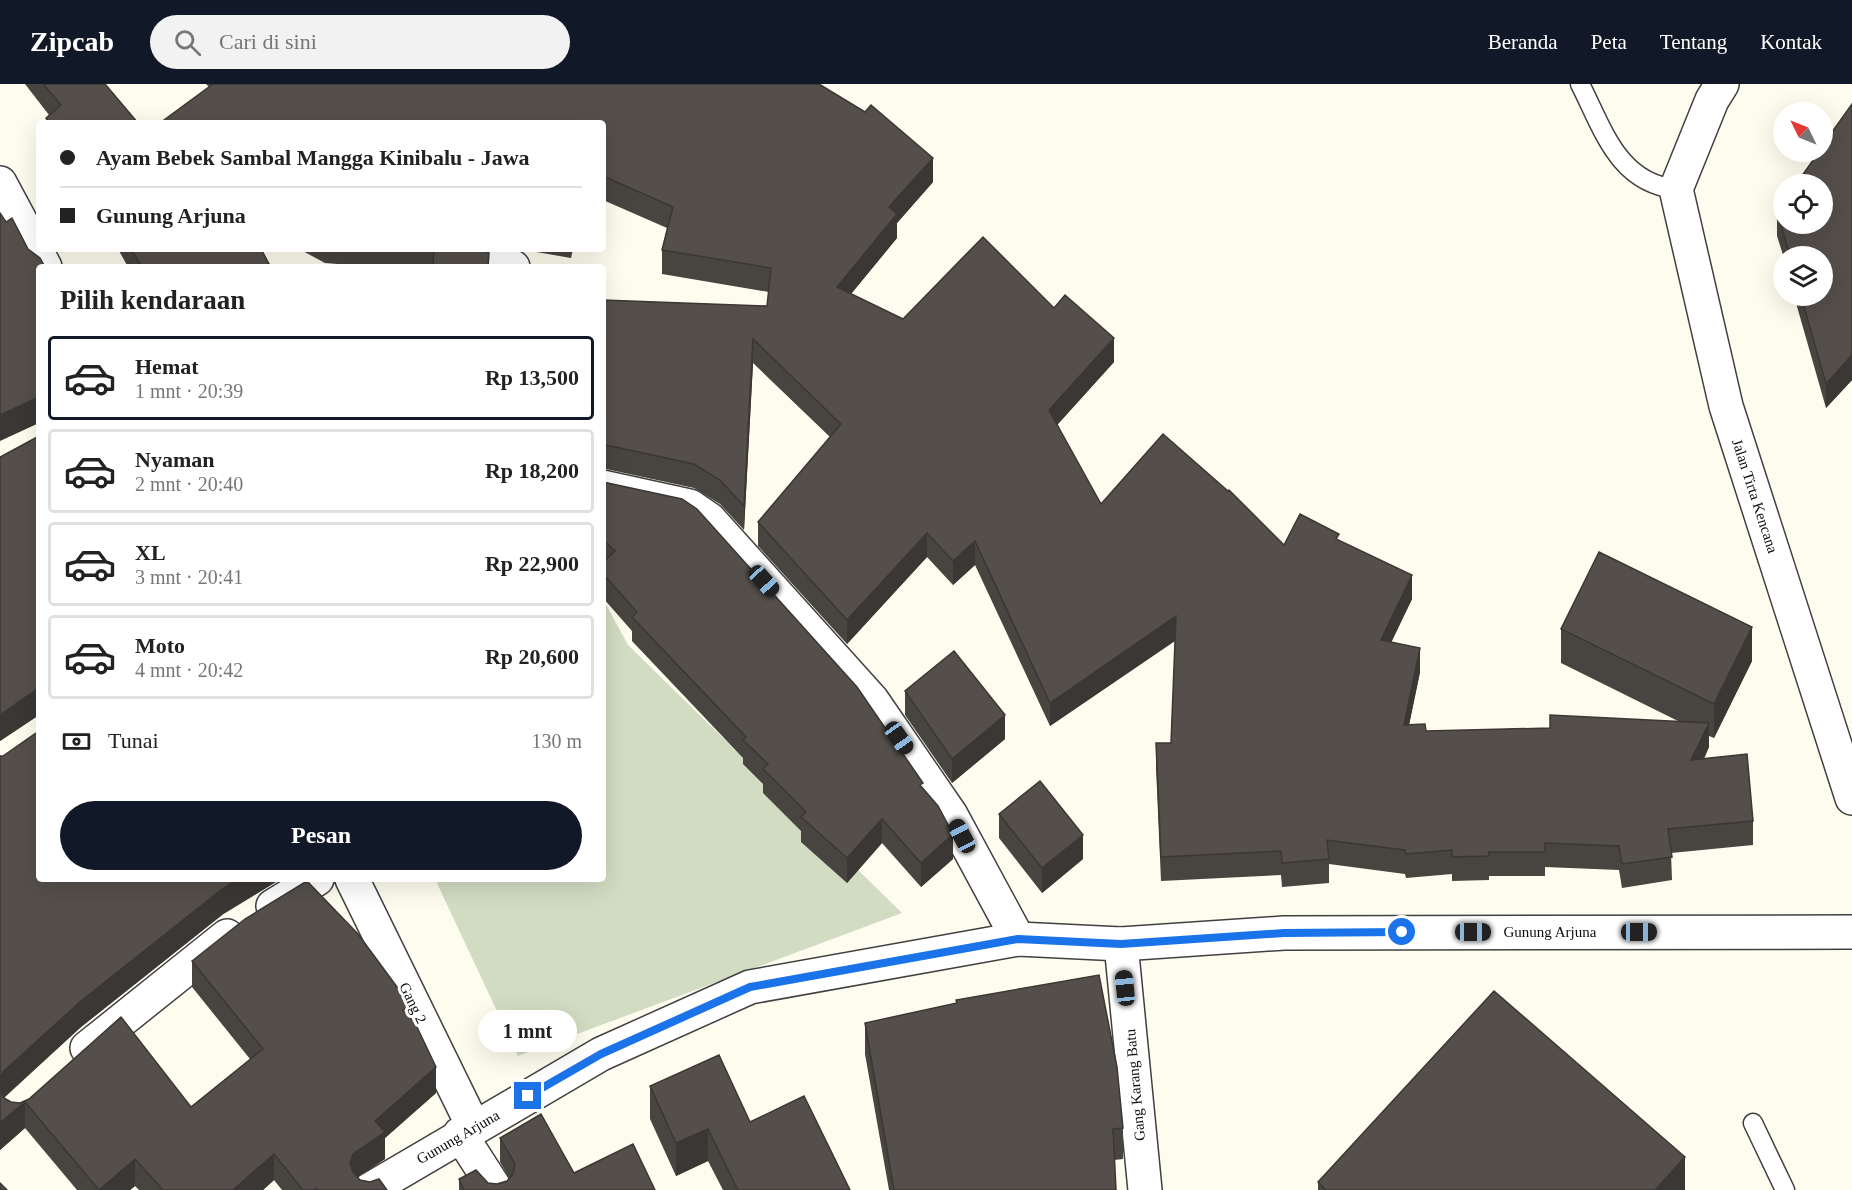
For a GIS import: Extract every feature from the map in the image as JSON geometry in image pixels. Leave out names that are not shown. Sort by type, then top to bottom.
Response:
[{"type":"street","points":[[1676,189],[1712,100],[1722,84]]},
{"type":"street","points":[[0,183],[36,250]]},
{"type":"street","name":"Jalan Tirta Kencana","points":[[1676,189],[1726,406],[1852,798]]},
{"type":"street","points":[[481,252],[507,264]]},
{"type":"street","points":[[606,489],[690,506],[709,519],[872,700],[951,815],[1018,939]]},
{"type":"street","points":[[69,1064],[234,930],[312,882]]},
{"type":"street","name":"Gang 2","points":[[353,882],[496,1190]]},
{"type":"street","name":"Gunung Arjuna","points":[[369,1190],[601,1054],[750,987],[1018,939],[1121,944],[1284,933],[1852,932]]},
{"type":"street","name":"Gang Karang Batu","points":[[1121,944],[1145,1190]]},
{"type":"lane","points":[[1580,84],[1626,168],[1648,182],[1676,189]]},
{"type":"lane","points":[[1753,1124],[1785,1190]]},
{"type":"green space","points":[[606,605],[628,645],[902,913],[518,1056],[436,882],[606,882]]},
{"type":"building","points":[[43,84],[105,84],[135,120],[48,120],[46,118],[61,105]]},
{"type":"building","points":[[213,84],[819,84],[865,112],[871,105],[933,158],[889,207],[897,214],[837,287],[903,319],[983,237],[1054,308],[1065,295],[1114,338],[1049,410],[1101,504],[1163,434],[1229,490],[1284,545],[1300,514],[1339,534],[1336,539],[1412,575],[1381,640],[1420,648],[1404,725],[1425,724],[1426,731],[1550,728],[1550,715],[1709,723],[1691,760],[1747,754],[1753,821],[1668,829],[1672,857],[1622,864],[1619,846],[1545,843],[1545,852],[1489,852],[1489,856],[1452,857],[1452,850],[1406,854],[1405,850],[1327,840],[1329,859],[1282,863],[1281,851],[1161,857],[1156,743],[1171,743],[1176,616],[1050,703],[975,541],[953,561],[927,533],[847,620],[758,522],[841,424],[753,339],[744,506],[720,480],[694,464],[606,445],[606,300],[767,306],[771,268],[662,250],[673,207],[606,177],[606,120],[164,120]]},
{"type":"building","points":[[1852,104],[1852,355],[1826,384],[1804,306],[1833,306],[1833,246],[1787,246],[1784,234],[1833,234],[1833,174],[1803,174],[1812,162],[1833,162],[1833,131]]},
{"type":"building","points":[[0,213],[6,222],[12,218],[28,249],[40,258],[43,264],[36,264],[36,398],[0,415]]},
{"type":"building","points":[[133,252],[263,252],[269,264],[140,264]]},
{"type":"building","points":[[434,252],[489,253],[488,264],[433,264]]},
{"type":"building","points":[[36,438],[36,690],[0,715],[0,457]]},
{"type":"building","points":[[606,483],[682,499],[697,509],[857,687],[923,783],[920,785],[938,806],[953,834],[921,863],[882,819],[847,858],[801,817],[806,812],[763,769],[768,764],[743,740],[746,737],[632,617],[637,612],[606,577],[606,559],[615,551],[606,543]]},
{"type":"building","points":[[1599,552],[1752,627],[1714,704],[1561,629]]},
{"type":"building","points":[[954,651],[1005,715],[952,759],[905,691]]},
{"type":"building","points":[[36,733],[36,882],[233,882],[81,1001],[4,1071],[0,1078],[0,756]]},
{"type":"building","points":[[1040,781],[1083,835],[1042,868],[999,814]]},
{"type":"building","points":[[308,882],[358,934],[397,987],[407,1008],[403,1010],[415,1023],[436,1067],[375,1121],[385,1132],[353,1154],[350,1163],[353,1172],[360,1180],[370,1182],[379,1179],[387,1190],[317,1190],[316,1188],[303,1190],[274,1154],[233,1190],[163,1190],[135,1159],[99,1190],[25,1102],[0,1123],[0,1091],[4,1098],[11,1102],[20,1103],[29,1099],[121,1017],[191,1107],[263,1049],[192,961],[245,919]]},
{"type":"building","points":[[1099,975],[1117,1067],[1123,1128],[1113,1129],[1116,1190],[894,1190],[865,1023],[957,1003],[956,1000]]},
{"type":"building","points":[[1494,991],[1685,1157],[1655,1190],[1326,1190],[1318,1182]]},
{"type":"building","points":[[719,1055],[750,1122],[804,1096],[850,1190],[738,1190],[708,1129],[676,1143],[650,1086]]},
{"type":"building","points":[[541,1114],[574,1173],[633,1144],[655,1190],[464,1190],[459,1179],[476,1170],[488,1183],[497,1184],[507,1181],[513,1174],[515,1164],[500,1138]]},
{"type":"building","points":[[0,1183],[7,1190],[0,1190]]},
{"type":"route","points":[[528,1096],[601,1054],[750,987],[1018,939],[1121,944],[1284,933],[1402,932]]}]
